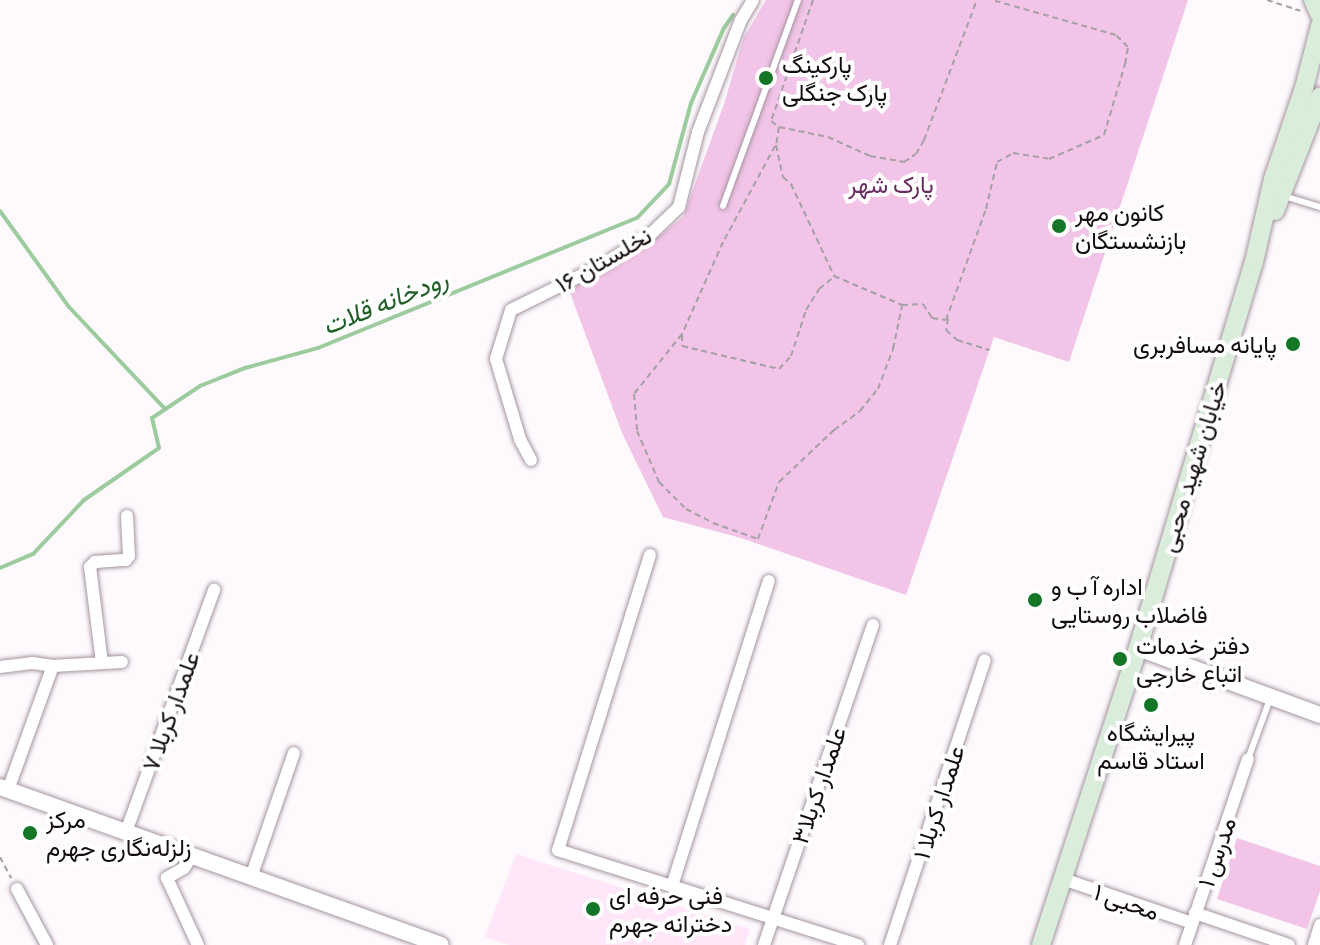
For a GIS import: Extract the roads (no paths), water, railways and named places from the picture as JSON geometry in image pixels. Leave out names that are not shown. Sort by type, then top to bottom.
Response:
[{"type":"main road","name":"خیابان شهید محبی","points":[[1041,945],[1138,648],[1254,262],[1273,179],[1304,88],[1315,13]]},
{"type":"main road","name":"خیابان شهید محبی","points":[[1254,262],[1320,97]]},
{"type":"street","name":"نخلستان ۱۶","points":[[531,460],[520,439],[496,359],[511,310],[606,263],[651,234],[679,207],[698,132],[741,20],[753,0]]},
{"type":"street","points":[[102,663],[90,567],[95,562],[126,560],[129,556],[127,516]]},
{"type":"street","points":[[650,555],[558,850],[858,945]]},
{"type":"street","points":[[672,886],[769,581]]},
{"type":"street","name":"علمدار کربلا ۷","points":[[126,832],[214,590]]},
{"type":"street","name":"علمدار کربلا۳","points":[[764,945],[873,625]]},
{"type":"street","points":[[1138,648],[1320,715]]},
{"type":"street","name":"علمدار کربلا ۱","points":[[890,945],[985,660]]},
{"type":"street","points":[[0,667],[32,663],[53,666],[122,662]]},
{"type":"street","points":[[53,666],[4,789],[441,945]]},
{"type":"street","points":[[251,877],[294,753]]},
{"type":"street","name":"مدرس ۱","points":[[1185,945],[1248,759]]},
{"type":"street","points":[[192,856],[184,868],[167,878],[198,945]]},
{"type":"street","name":"محبی ۱","points":[[1063,879],[1289,945]]},
{"type":"street","points":[[17,889],[47,945]]},
{"type":"street","points":[[1314,945],[1320,925]]},
{"type":"lane","points":[[723,206],[798,0]]},
{"type":"lane","points":[[1281,195],[1320,207]]},
{"type":"lane","points":[[1248,759],[1271,697]]},
{"type":"waterway","name":"رودخانه قلات","points":[[0,568],[33,554],[84,500],[159,448],[152,418],[200,386],[245,368],[318,348],[637,218],[669,184],[691,103],[724,28],[733,15]]},
{"type":"waterway","points":[[0,211],[69,307],[165,409]]},
{"type":"place","name":"پارکینگ پارک جنگلی","points":[[766,78]]},
{"type":"place","name":"کانون مهر بازنشستگان","points":[[1059,226]]},
{"type":"place","name":"پایانه مسافربری","points":[[1293,344]]},
{"type":"place","name":"اداره آ ب و فاضلاب روستایی","points":[[1035,600]]},
{"type":"place","name":"دفتر خدمات اتباع خارجی","points":[[1120,659]]},
{"type":"place","name":"پیرایشگاه استاد قاسم","points":[[1151,705]]},
{"type":"place","name":"مرکز زلزله‌نگاری جهرم","points":[[30,833]]},
{"type":"place","name":"فنی حرفه ای دخترانه جهرم","points":[[593,909]]},
{"type":"park label","name":"پارک شهر","points":[[891,184]]}]
